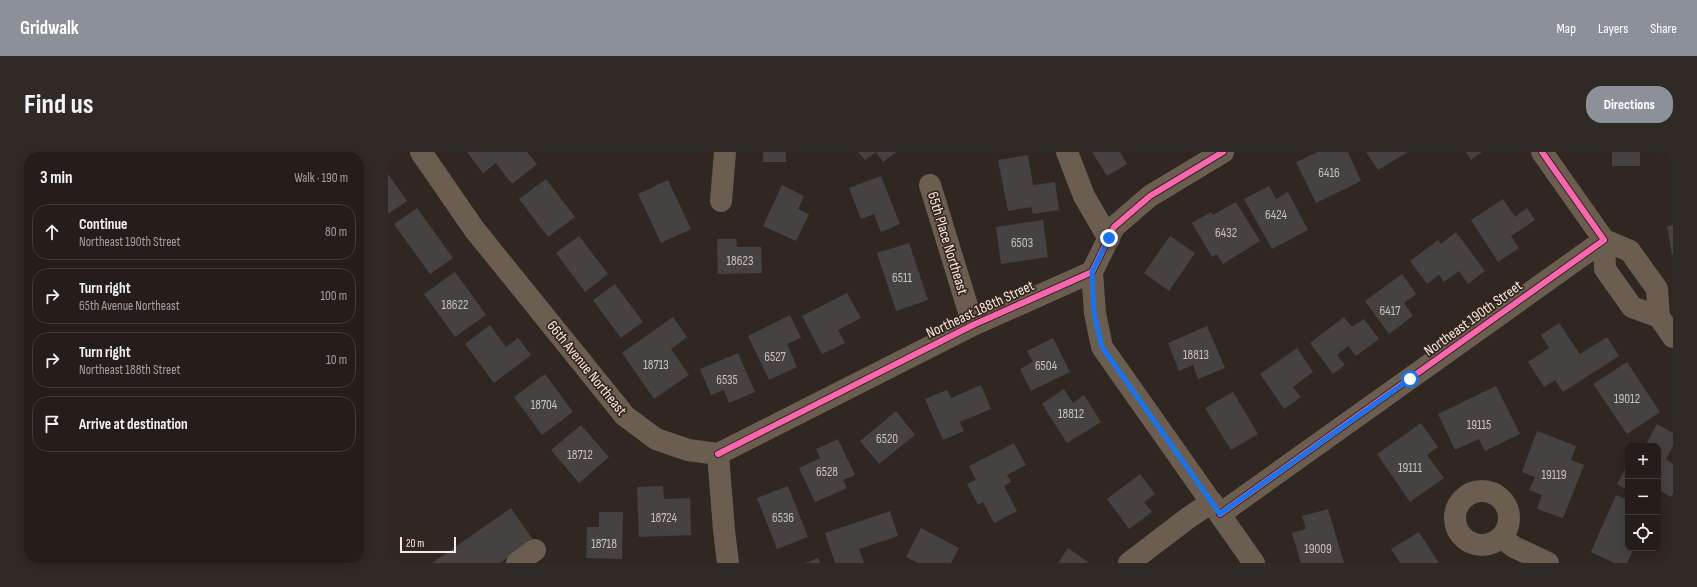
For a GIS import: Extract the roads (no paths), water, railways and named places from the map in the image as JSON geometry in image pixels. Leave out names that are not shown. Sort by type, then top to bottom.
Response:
[{"type":"street","name":"66th Avenue Northeast","points":[[421,152],[474,229],[625,416],[656,439],[688,450],[718,454]]},
{"type":"street","points":[[721,201],[725,152]]},
{"type":"street","points":[[1067,152],[1084,196],[1109,238]]},
{"type":"street","points":[[1223,152],[1150,196],[1114,227],[1092,272],[1094,313],[1102,347],[1254,563]]},
{"type":"street","points":[[1542,152],[1604,240],[1630,251],[1657,289],[1659,317],[1673,337]]},
{"type":"street","name":"65th Place Northeast","points":[[930,185],[973,325]]},
{"type":"street","points":[[1604,240],[1604,269],[1632,307],[1659,317]]},
{"type":"street","name":"Northeast 190th Street","points":[[1129,563],[1188,518],[1216,508],[1604,240]]},
{"type":"street","name":"Northeast 188th Street","points":[[718,454],[973,325],[1092,272]]},
{"type":"street","points":[[718,454],[728,563]]},
{"type":"street","points":[[1501,537],[1514,547],[1548,563]]},
{"type":"street","points":[[517,563],[535,550]]}]
